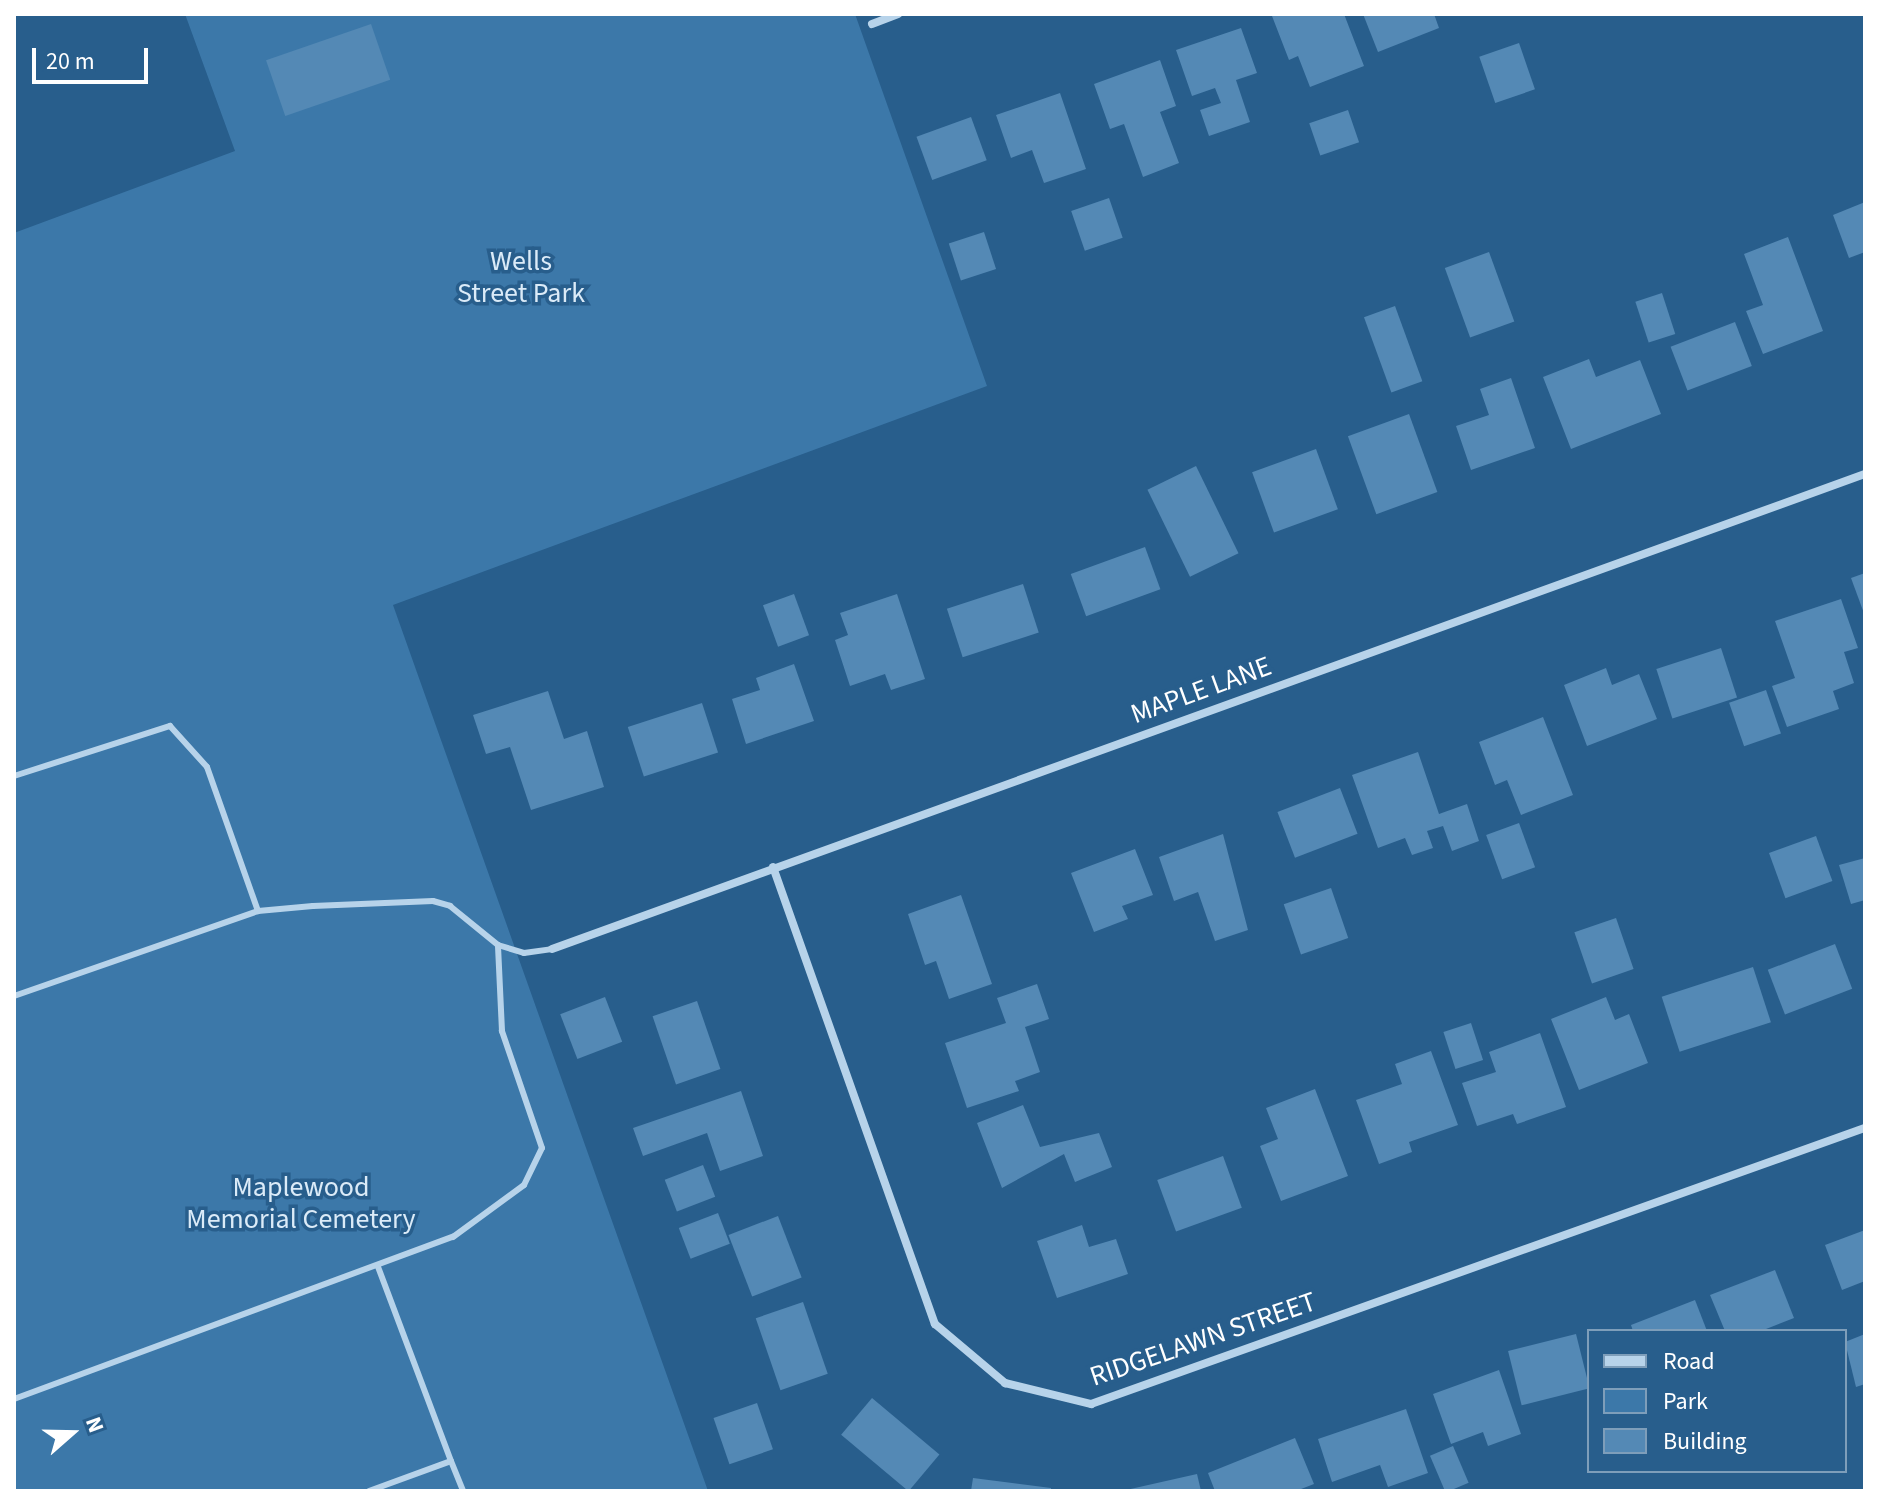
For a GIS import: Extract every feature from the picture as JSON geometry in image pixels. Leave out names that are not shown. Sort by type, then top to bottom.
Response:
[{"type":"street","points":[[872,24],[898,14]]},
{"type":"street","name":"MAPLE LANE","points":[[552,949],[1865,474]]},
{"type":"street","name":"RIDGELAWN STREET","points":[[773,867],[935,1324],[1005,1383],[1091,1404],[1865,1128]]},
{"type":"lane","points":[[14,776],[170,726],[207,767],[258,911]]},
{"type":"lane","points":[[14,996],[258,911],[433,901],[450,906],[498,945],[524,953],[552,949]]},
{"type":"lane","points":[[14,1399],[453,1237],[503,1203],[536,1167],[542,1148],[496,999],[498,945]]},
{"type":"lane","points":[[378,1267],[463,1491]]},
{"type":"lane","points":[[369,1491],[451,1461]]},
{"type":"green space","points":[[185,14],[855,14],[987,386],[393,605],[708,1491],[14,1491],[14,233],[235,151]]},
{"type":"building","points":[[1344,14],[1364,66],[1310,87],[1298,56],[1289,60],[1272,16]]},
{"type":"building","points":[[1363,14],[1434,14],[1439,28],[1378,52]]},
{"type":"building","points":[[371,24],[390,80],[285,116],[266,60]]},
{"type":"building","points":[[1241,28],[1257,73],[1236,80],[1250,122],[1209,136],[1200,110],[1221,103],[1215,88],[1192,96],[1176,50]]},
{"type":"building","points":[[1519,43],[1535,89],[1495,103],[1479,57]]},
{"type":"building","points":[[1160,60],[1176,106],[1160,112],[1179,163],[1143,177],[1124,124],[1110,129],[1094,84]]},
{"type":"building","points":[[1060,93],[1086,169],[1044,183],[1032,150],[1011,158],[996,115]]},
{"type":"building","points":[[1348,110],[1359,142],[1320,155],[1309,123]]},
{"type":"building","points":[[971,117],[987,160],[932,180],[916,137]]},
{"type":"building","points":[[1109,198],[1123,238],[1085,251],[1071,211]]},
{"type":"building","points":[[1865,202],[1865,252],[1849,258],[1833,215]]},
{"type":"building","points":[[984,232],[996,269],[961,281],[949,243]]},
{"type":"building","points":[[1788,237],[1823,331],[1763,354],[1746,311],[1763,305],[1744,254]]},
{"type":"building","points":[[1489,252],[1514,322],[1470,338],[1445,268]]},
{"type":"building","points":[[1662,293],[1675,334],[1649,343],[1635,302]]},
{"type":"building","points":[[1395,306],[1422,381],[1391,392],[1364,317]]},
{"type":"building","points":[[1735,322],[1752,366],[1687,391],[1671,347]]},
{"type":"building","points":[[1589,359],[1596,377],[1640,360],[1661,414],[1571,449],[1543,377]]},
{"type":"building","points":[[1511,378],[1535,448],[1471,470],[1456,426],[1489,415],[1480,389]]},
{"type":"building","points":[[1409,414],[1437,492],[1376,514],[1348,436]]},
{"type":"building","points":[[1316,449],[1338,509],[1274,532],[1252,472]]},
{"type":"building","points":[[1196,466],[1239,553],[1190,577],[1147,490]]},
{"type":"building","points":[[1145,547],[1160,589],[1086,616],[1071,574]]},
{"type":"building","points":[[1865,573],[1865,616],[1851,578]]},
{"type":"building","points":[[1023,584],[1039,633],[963,657],[947,609]]},
{"type":"building","points":[[794,594],[809,635],[778,647],[763,605]]},
{"type":"building","points":[[897,594],[925,679],[891,690],[885,674],[850,686],[835,640],[848,635],[840,613]]},
{"type":"building","points":[[1841,599],[1858,648],[1844,652],[1854,683],[1833,691],[1839,709],[1787,727],[1772,686],[1795,678],[1775,621]]},
{"type":"building","points":[[1721,648],[1737,697],[1672,718],[1656,669]]},
{"type":"building","points":[[794,664],[814,721],[746,744],[732,699],[760,690],[756,678]]},
{"type":"building","points":[[1606,668],[1612,685],[1639,674],[1657,719],[1587,746],[1564,685]]},
{"type":"building","points":[[1766,690],[1781,733],[1744,746],[1729,703]]},
{"type":"building","points":[[548,691],[564,739],[587,731],[604,787],[531,810],[510,747],[486,754],[473,715]]},
{"type":"building","points":[[702,703],[718,752],[644,777],[628,727]]},
{"type":"building","points":[[1543,717],[1573,795],[1521,815],[1507,780],[1495,785],[1479,742]]},
{"type":"building","points":[[1418,752],[1439,814],[1467,804],[1479,841],[1452,851],[1443,826],[1427,831],[1433,848],[1412,855],[1405,838],[1378,848],[1352,775]]},
{"type":"building","points":[[1340,788],[1358,834],[1295,858],[1277,812]]},
{"type":"building","points":[[1519,823],[1535,867],[1502,879],[1486,835]]},
{"type":"building","points":[[1223,834],[1248,930],[1215,941],[1198,892],[1174,901],[1159,857]]},
{"type":"building","points":[[1816,836],[1832,881],[1785,898],[1769,853]]},
{"type":"building","points":[[1135,849],[1153,895],[1122,906],[1128,919],[1094,932],[1071,873]]},
{"type":"building","points":[[1865,858],[1865,900],[1851,904],[1839,865]]},
{"type":"building","points":[[1331,888],[1348,938],[1301,954],[1284,904]]},
{"type":"building","points":[[961,895],[992,984],[949,999],[936,961],[925,965],[908,914]]},
{"type":"building","points":[[1616,918],[1634,969],[1592,983],[1574,932]]},
{"type":"building","points":[[1835,944],[1852,989],[1785,1015],[1768,970]]},
{"type":"building","points":[[1753,967],[1771,1022],[1680,1052],[1662,997]]},
{"type":"building","points":[[1037,984],[1049,1019],[1025,1027],[1040,1072],[1015,1081],[1019,1091],[967,1108],[945,1043],[1006,1023],[997,998]]},
{"type":"building","points":[[605,997],[622,1042],[577,1059],[560,1014]]},
{"type":"building","points":[[1606,997],[1615,1020],[1629,1014],[1648,1063],[1579,1090],[1551,1019]]},
{"type":"building","points":[[697,1001],[720,1069],[676,1084],[653,1016]]},
{"type":"building","points":[[1471,1023],[1483,1060],[1455,1069],[1443,1032]]},
{"type":"building","points":[[1540,1033],[1566,1107],[1517,1124],[1513,1114],[1477,1126],[1462,1083],[1496,1072],[1489,1052]]},
{"type":"building","points":[[1431,1051],[1458,1125],[1409,1142],[1412,1152],[1379,1164],[1356,1100],[1402,1084],[1395,1064]]},
{"type":"building","points":[[1315,1089],[1348,1176],[1281,1201],[1260,1146],[1278,1139],[1266,1108]]},
{"type":"building","points":[[741,1091],[763,1156],[720,1171],[707,1133],[643,1156],[633,1128]]},
{"type":"building","points":[[1023,1105],[1040,1147],[1099,1133],[1112,1167],[1075,1182],[1064,1154],[1002,1188],[977,1123]]},
{"type":"building","points":[[1223,1156],[1242,1208],[1176,1232],[1157,1180]]},
{"type":"building","points":[[703,1165],[715,1197],[677,1211],[665,1180]]},
{"type":"building","points":[[718,1213],[730,1244],[691,1259],[679,1228]]},
{"type":"building","points":[[778,1216],[802,1278],[752,1297],[729,1235]]},
{"type":"building","points":[[1082,1225],[1089,1247],[1116,1239],[1128,1274],[1057,1298],[1037,1241]]},
{"type":"building","points":[[1865,1230],[1865,1281],[1842,1290],[1825,1245]]},
{"type":"building","points":[[1775,1270],[1794,1318],[1766,1329],[1724,1329],[1710,1295]]},
{"type":"building","points":[[1695,1300],[1706,1329],[1632,1329],[1631,1325]]},
{"type":"building","points":[[803,1302],[828,1374],[780,1390],[756,1318]]},
{"type":"building","points":[[1576,1334],[1587,1389],[1522,1405],[1508,1351]]},
{"type":"building","points":[[1865,1334],[1865,1384],[1856,1387],[1847,1350],[1847,1341]]},
{"type":"building","points":[[1499,1370],[1521,1434],[1488,1446],[1483,1432],[1451,1444],[1433,1394]]},
{"type":"building","points":[[872,1398],[939,1455],[908,1491],[841,1435]]},
{"type":"building","points":[[757,1403],[773,1449],[729,1464],[714,1418]]},
{"type":"building","points":[[1406,1409],[1428,1473],[1388,1487],[1380,1465],[1332,1482],[1318,1439]]},
{"type":"building","points":[[1295,1438],[1314,1484],[1296,1491],[1215,1491],[1208,1473]]},
{"type":"building","points":[[1453,1446],[1469,1483],[1445,1491],[1430,1456]]},
{"type":"building","points":[[1197,1474],[1201,1491],[1126,1491],[1126,1490]]},
{"type":"building","points":[[973,1478],[1051,1488],[1051,1491],[971,1491]]},
{"type":"park label","name":"Wells Street Park","points":[[521,277]]},
{"type":"park label","name":"Maplewood Memorial Cemetery","points":[[301,1203]]}]
